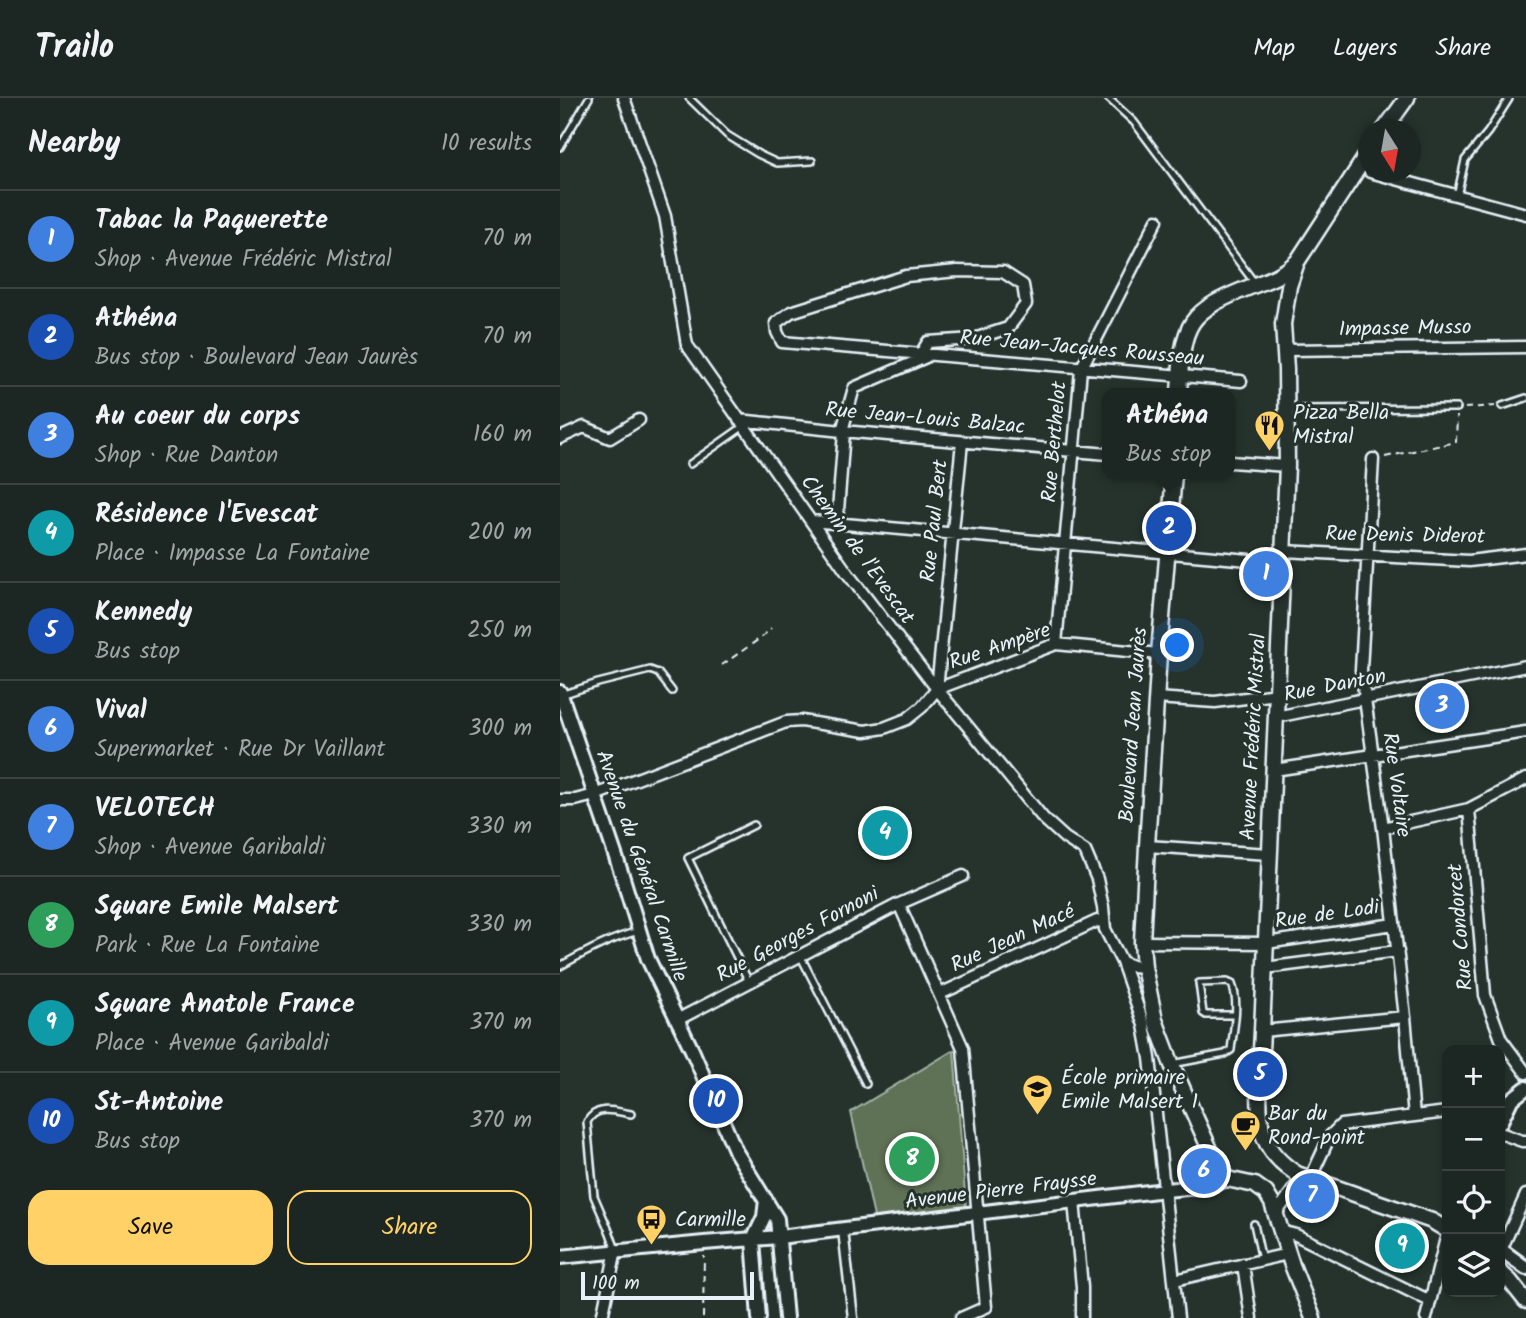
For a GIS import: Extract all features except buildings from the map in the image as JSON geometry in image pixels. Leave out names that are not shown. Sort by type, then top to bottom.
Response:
[{"type":"main road","points":[[1392,119],[1407,98]]},
{"type":"main road","points":[[1179,388],[1185,335],[1197,316],[1220,299],[1289,270],[1358,181]]},
{"type":"main road","name":"Avenue Frédéric Mistral","points":[[1283,324],[1289,286],[1297,262]]},
{"type":"main road","name":"Avenue Frédéric Mistral","points":[[1261,283],[1274,285],[1277,289],[1283,324],[1287,466],[1260,1116],[1264,1139],[1270,1149],[1287,1167],[1306,1177]]},
{"type":"main road","name":"Boulevard Jean Jaurès","points":[[1174,479],[1156,698],[1142,942],[1145,973],[1155,1020],[1216,1163],[1227,1179]]},
{"type":"main road","points":[[1306,1177],[1432,1221],[1442,1228]]},
{"type":"main road","points":[[1227,1179],[1247,1182],[1266,1193],[1312,1318]]},
{"type":"main road","points":[[1505,1276],[1526,1301]]},
{"type":"street","name":"Chemin de l'Evescat","points":[[624,98],[665,216],[687,345],[848,574],[937,689],[1043,818],[1065,838],[1085,851],[1097,879],[1105,929],[1122,962]]},
{"type":"street","points":[[1408,182],[1526,214]]},
{"type":"street","name":"Rue Berthelot","points":[[1056,644],[1081,369],[1157,220]]},
{"type":"street","name":"Rue Jean-Jacques Rousseau","points":[[924,355],[928,342],[974,339],[1008,328],[1026,304],[1023,285],[1003,272],[957,271],[906,276],[791,312],[776,323],[782,342],[924,355],[1081,369],[1241,381]]},
{"type":"street","name":"Impasse Musso","points":[[1285,349],[1526,346]]},
{"type":"street","points":[[837,524],[843,431],[854,388],[924,355]]},
{"type":"street","points":[[560,438],[584,427],[610,439],[639,420]]},
{"type":"street","name":"Rue Jean-Louis Balzac","points":[[741,423],[1102,453]]},
{"type":"street","name":"Rue Paul Bert","points":[[937,689],[962,442]]},
{"type":"street","name":"Rue Voltaire","points":[[1373,459],[1361,670],[1398,951],[1413,1116]]},
{"type":"street","points":[[1235,462],[1287,466]]},
{"type":"street","points":[[811,521],[1249,560]]},
{"type":"street","name":"Rue Denis Diderot","points":[[1284,551],[1469,561],[1526,554]]},
{"type":"street","name":"Rue Ampère","points":[[937,689],[1056,644],[1159,654]]},
{"type":"street","name":"Rue Danton","points":[[1276,718],[1526,666]]},
{"type":"street","points":[[560,800],[575,800],[595,795],[786,722],[802,721],[865,731],[884,728],[907,719],[922,707],[937,689]]},
{"type":"street","name":"Avenue du Général Carmille","points":[[560,694],[648,959],[702,1070],[736,1152],[777,1219],[786,1318]]},
{"type":"street","points":[[1156,698],[1215,702],[1277,694]]},
{"type":"street","points":[[1274,770],[1526,732]]},
{"type":"street","points":[[1383,828],[1469,809],[1526,779]]},
{"type":"street","name":"Rue Condorcet","points":[[1469,809],[1485,995],[1501,1039],[1526,1073]]},
{"type":"street","points":[[1147,846],[1269,854]]},
{"type":"street","name":"Rue Georges Fornoni","points":[[677,1020],[899,904],[963,876]]},
{"type":"street","points":[[899,904],[963,1048],[986,1307],[961,1318]]},
{"type":"street","name":"Rue Jean Macé","points":[[940,994],[1097,921],[1103,922]]},
{"type":"street","name":"Rue de Lodi","points":[[1142,942],[1266,943],[1394,924]]},
{"type":"street","points":[[1265,968],[1398,951]]},
{"type":"street","points":[[1122,962],[1145,973],[1130,984]]},
{"type":"street","points":[[1122,962],[1144,1025],[1150,1058],[1178,1318]]},
{"type":"street","points":[[1262,1031],[1405,1017]]},
{"type":"street","points":[[1505,1104],[1526,1088]]},
{"type":"street","points":[[1275,1215],[1306,1177],[1330,1136],[1341,1125],[1442,1113]]},
{"type":"street","points":[[1505,1135],[1526,1141]]},
{"type":"street","name":"Avenue Pierre Fraysse","points":[[560,1257],[843,1230],[1165,1189],[1209,1186],[1227,1179]]},
{"type":"street","points":[[1505,1239],[1526,1195]]},
{"type":"street","points":[[759,1318],[753,1240],[764,1217],[766,1199]]},
{"type":"street","points":[[1074,1201],[1082,1276],[1082,1318]]},
{"type":"street","points":[[843,1230],[853,1318]]},
{"type":"street","points":[[1280,1231],[1296,1235],[1430,1301]]},
{"type":"street","points":[[1426,1318],[1447,1234]]},
{"type":"street","points":[[603,1318],[615,1250]]},
{"type":"street","points":[[1505,1253],[1526,1268]]},
{"type":"street","points":[[1175,1280],[1288,1254]]},
{"type":"street","points":[[1243,1264],[1251,1318]]},
{"type":"lane","points":[[560,147],[589,98]]},
{"type":"lane","points":[[689,98],[727,135],[758,154],[777,163],[812,161]]},
{"type":"lane","points":[[1108,98],[1134,122],[1261,283]]},
{"type":"lane","points":[[1457,196],[1465,159],[1488,132],[1508,99]]},
{"type":"lane","points":[[1502,406],[1526,398]]},
{"type":"lane","points":[[1287,409],[1457,408]]},
{"type":"lane","points":[[690,464],[741,423]]},
{"type":"lane","points":[[560,694],[650,670],[658,673],[672,691]]},
{"type":"lane","points":[[749,982],[688,858],[754,825]]},
{"type":"lane","points":[[560,966],[607,941],[639,931]]},
{"type":"lane","points":[[800,955],[866,1084]]},
{"type":"lane","points":[[1172,1065],[1228,1053],[1231,1050],[1235,1015],[1232,984],[1199,983],[1203,1013],[1235,1015]]},
{"type":"lane","points":[[615,1250],[594,1196],[587,1122],[592,1114],[598,1111],[631,1114]]},
{"type":"lane","points":[[1254,1224],[1262,1260]]},
{"type":"path","points":[[1373,459],[1456,442],[1457,408],[1502,406]]},
{"type":"path","points":[[722,665],[771,628]]},
{"type":"path","points":[[704,1242],[704,1318]]},
{"type":"green space","points":[[954,1050],[966,1207],[874,1217],[851,1112]]},
{"type":"place","name":"Pizza Bella Mistral","points":[[1270,452]]},
{"type":"place","name":"Athéna","points":[[1169,528]]},
{"type":"place","name":"Tabac la Paquerette","points":[[1266,574]]},
{"type":"place","name":"Au coeur du corps","points":[[1442,706]]},
{"type":"place","name":"Résidence l'Evescat","points":[[885,833]]},
{"type":"place","name":"Kennedy","points":[[1260,1074]]},
{"type":"place","name":"St-Antoine","points":[[716,1101]]},
{"type":"place","name":"École primaire Emile Malsert 1","points":[[1038,1117]]},
{"type":"place","name":"Bar du Rond-point","points":[[1245,1153]]},
{"type":"place","name":"Square Emile Malsert","points":[[912,1159]]},
{"type":"place","name":"Vival","points":[[1204,1171]]},
{"type":"place","name":"VELOTECH","points":[[1312,1196]]},
{"type":"place","name":"Square Anatole France","points":[[1402,1246]]},
{"type":"place","name":"Carmille","points":[[652,1247]]}]
